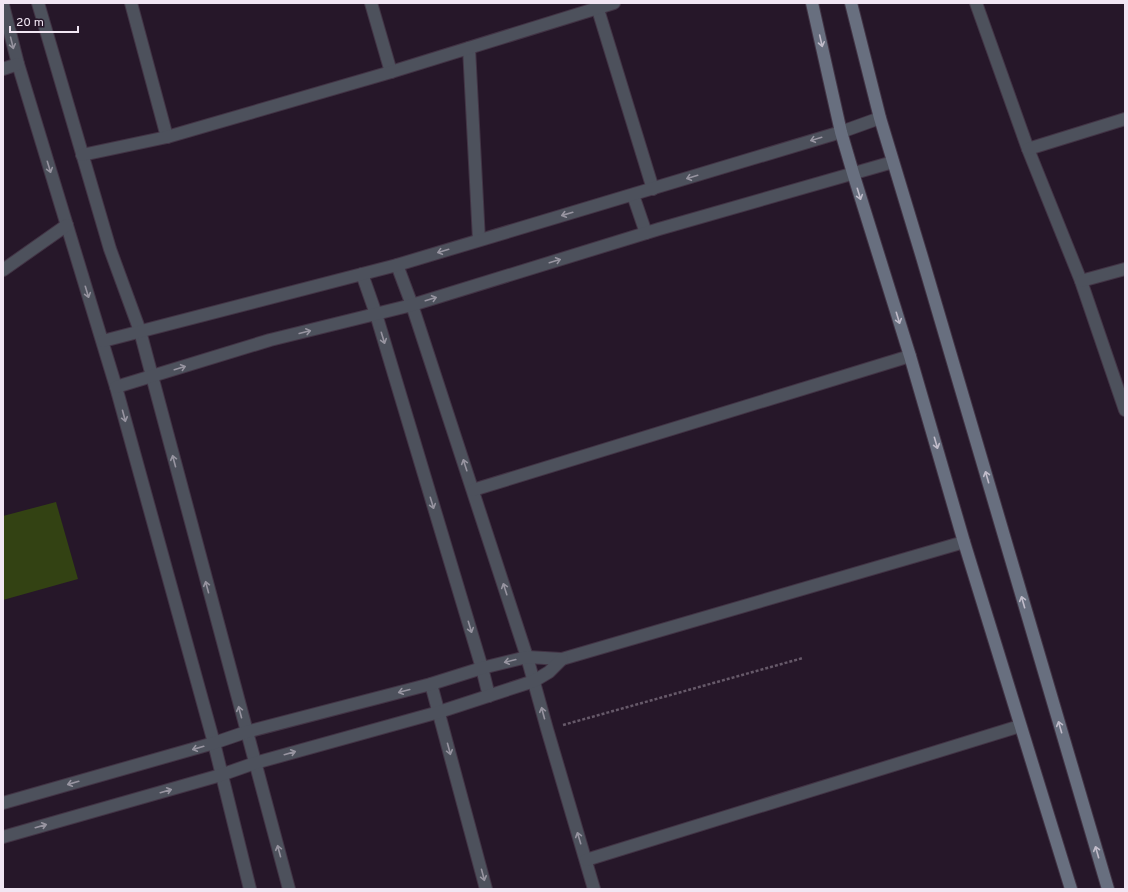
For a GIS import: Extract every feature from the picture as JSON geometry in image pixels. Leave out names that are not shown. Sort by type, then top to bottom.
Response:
[{"type":"main road","points":[[812,3],[841,132],[910,356],[964,542],[1071,889]]},
{"type":"main road","points":[[851,3],[880,118],[1108,889]]},
{"type":"street","points":[[38,3],[110,249],[140,331],[288,889]]},
{"type":"street","points":[[131,3],[167,137]]},
{"type":"street","points":[[371,3],[391,72]]},
{"type":"street","points":[[82,154],[167,137],[391,72],[596,6],[614,3]]},
{"type":"street","points":[[976,3],[1028,148],[1080,281],[1125,410]]},
{"type":"street","points":[[3,5],[18,64],[116,387],[214,743],[250,889]]},
{"type":"street","points":[[596,6],[653,189]]},
{"type":"street","points":[[469,48],[479,240]]},
{"type":"street","points":[[3,69],[18,64]]},
{"type":"street","points":[[103,341],[397,265],[841,132],[880,118]]},
{"type":"street","points":[[1028,148],[1125,119]]},
{"type":"street","points":[[116,387],[270,340],[412,304],[646,233],[893,162]]},
{"type":"street","points":[[633,195],[646,233]]},
{"type":"street","points":[[3,270],[66,225]]},
{"type":"street","points":[[397,265],[412,304],[527,657],[594,889]]},
{"type":"street","points":[[1080,281],[1125,269]]},
{"type":"street","points":[[362,274],[376,314],[482,668],[489,696]]},
{"type":"street","points":[[473,490],[910,356]]},
{"type":"street","points":[[3,803],[214,743],[246,732],[431,684],[482,668],[527,657],[562,659],[964,542]]},
{"type":"street","points":[[3,837],[221,775],[255,763],[439,712],[534,681],[549,672],[562,659]]},
{"type":"street","points":[[431,684],[486,889]]},
{"type":"street","points":[[586,860],[1020,726]]},
{"type":"path","points":[[547,729],[803,658]]},
{"type":"green space","points":[[56,502],[78,579],[3,600],[3,516]]}]
